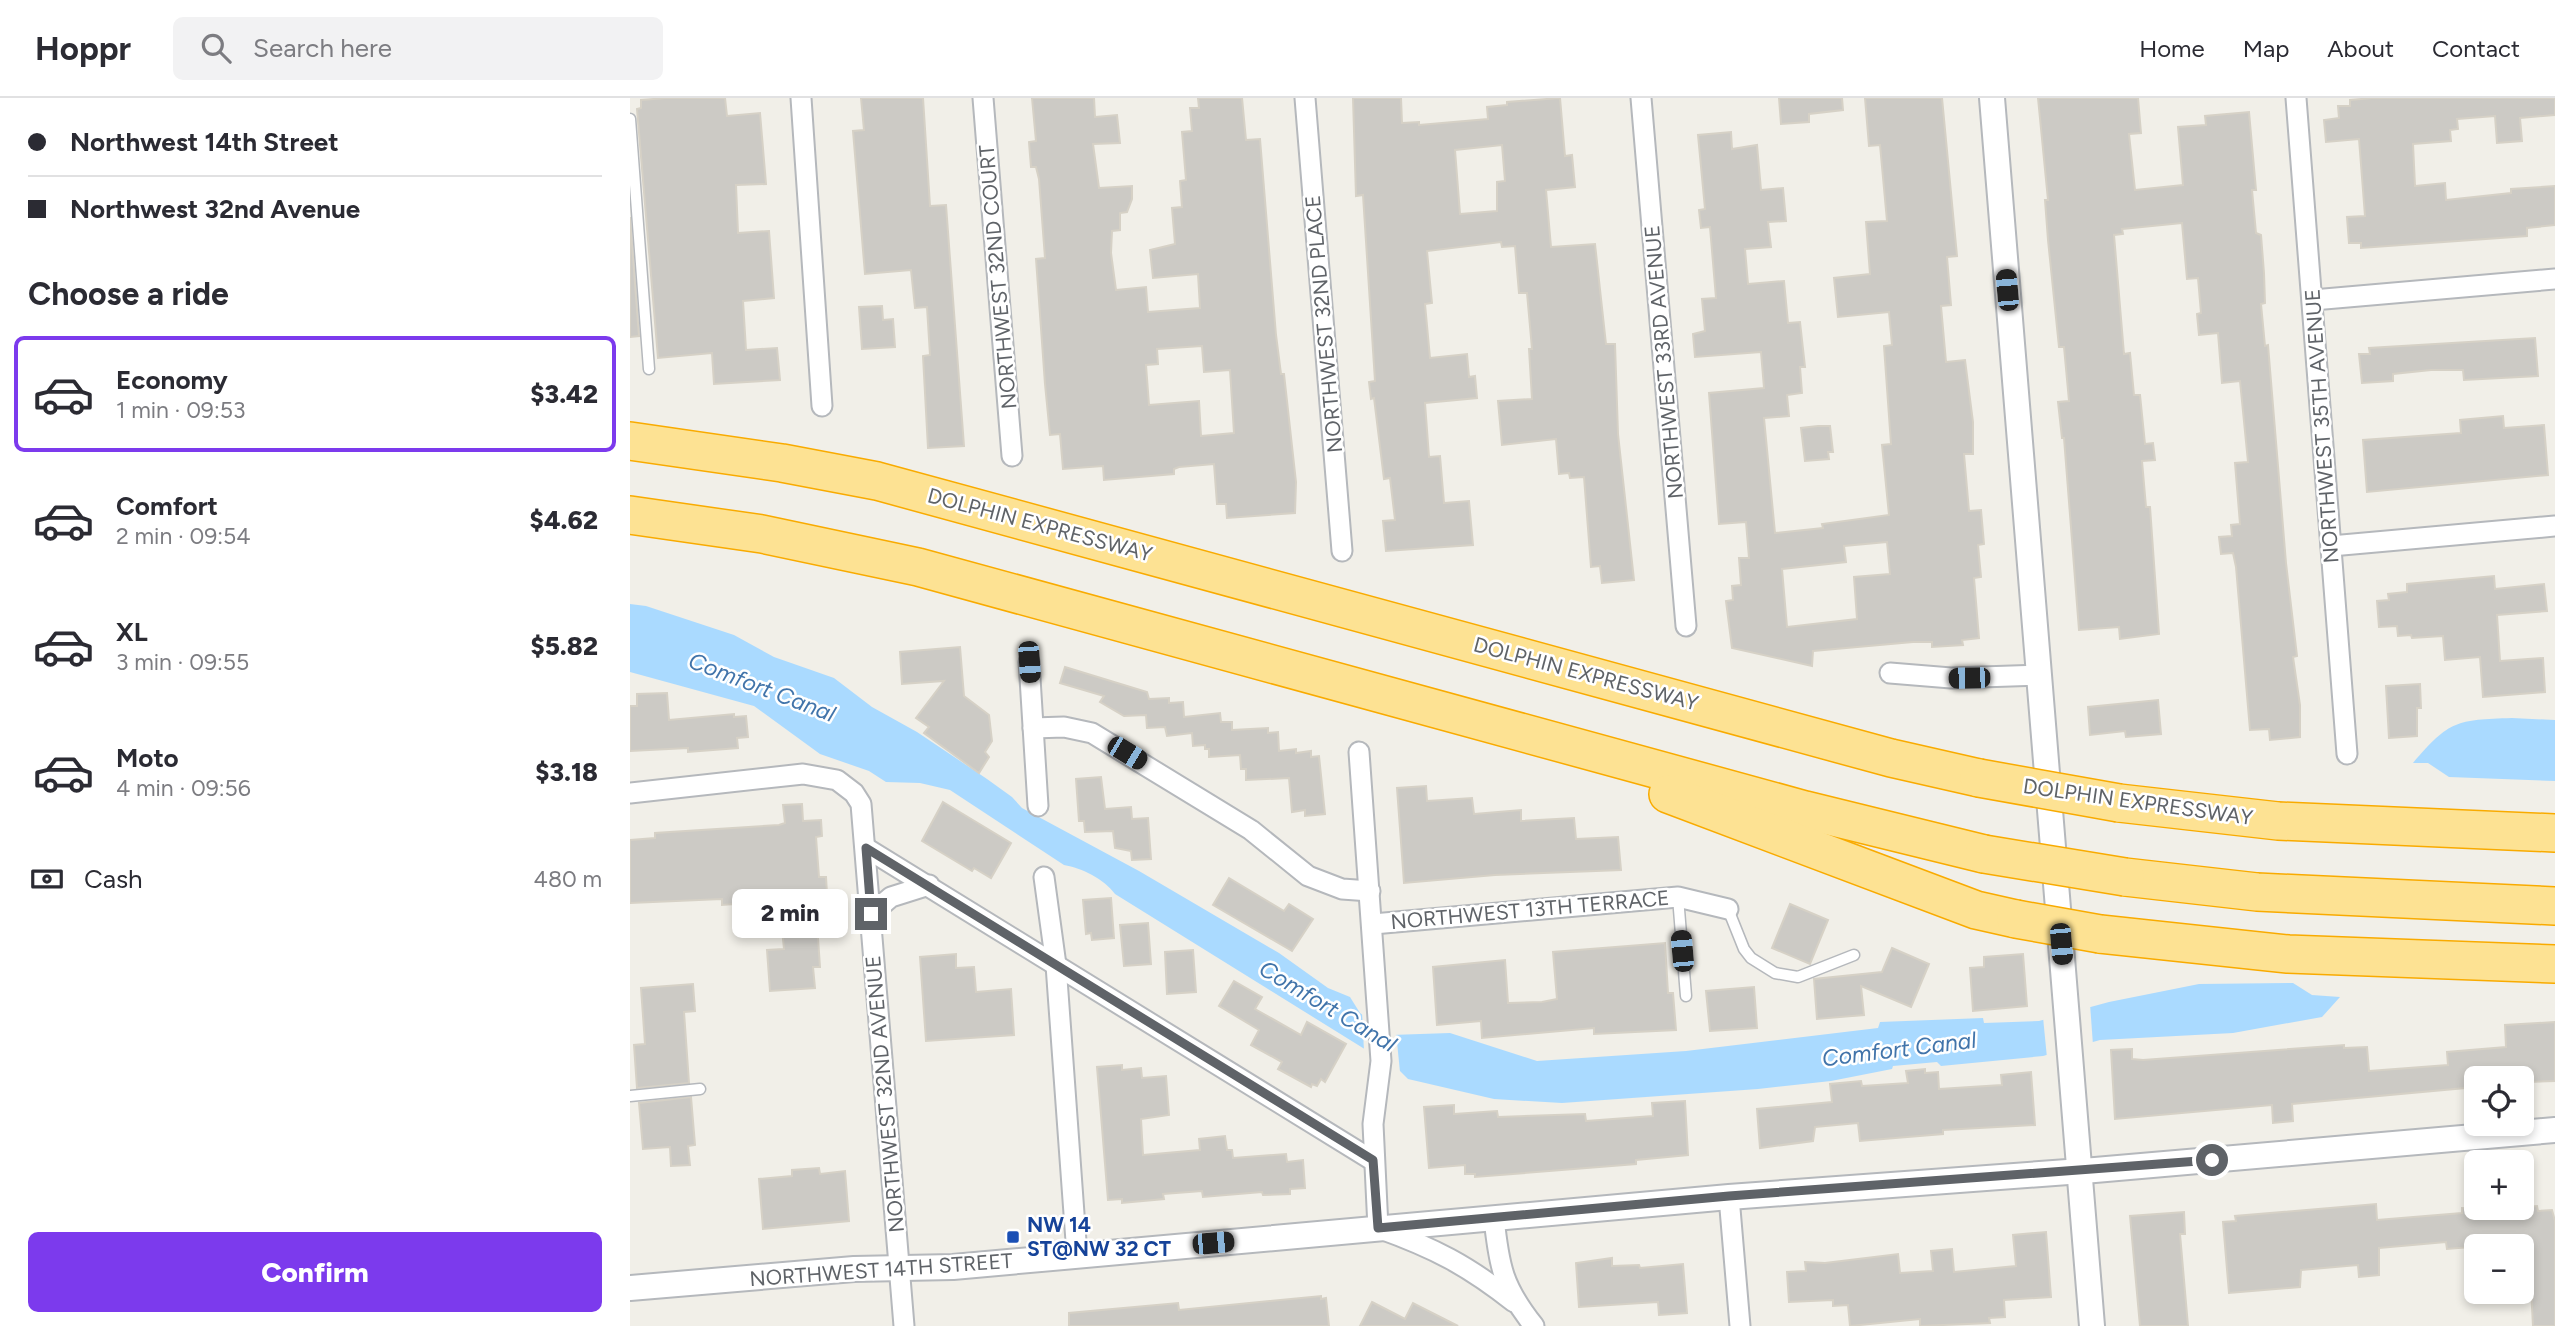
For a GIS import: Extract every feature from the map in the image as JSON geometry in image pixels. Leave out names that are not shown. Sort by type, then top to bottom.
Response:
[{"type":"highway","name":"DOLPHIN EXPRESSWAY","points":[[630,441],[755,459],[877,481],[1891,758],[1979,778],[2119,803],[2278,821],[2555,833]]},
{"type":"highway","points":[[630,515],[762,534],[918,567],[1871,828],[1984,854],[2124,877],[2270,893],[2555,906]]},
{"type":"highway","points":[[1447,711],[1976,910],[2100,934],[2288,954],[2555,964]]},
{"type":"highway","points":[[2479,830],[2555,822]]},
{"type":"street","points":[[800,98],[822,406]]},
{"type":"street","name":"NORTHWEST 32ND COURT","points":[[983,98],[1012,456]]},
{"type":"street","name":"NORTHWEST 32ND PLACE","points":[[1305,98],[1342,551]]},
{"type":"street","name":"NORTHWEST 33RD AVENUE","points":[[1642,98],[1686,626]]},
{"type":"street","points":[[1992,98],[2092,1326]]},
{"type":"street","name":"NORTHWEST 35TH AVENUE","points":[[2296,98],[2347,754]]},
{"type":"street","points":[[2313,300],[2555,279]]},
{"type":"street","points":[[2332,546],[2555,526]]},
{"type":"street","points":[[1029,662],[1038,806]]},
{"type":"street","points":[[1890,673],[1951,678],[2038,675]]},
{"type":"street","name":"NORTHWEST 13TH TERRACE","points":[[1033,728],[1064,727],[1092,733],[1251,830],[1308,876],[1342,889],[1370,891]]},
{"type":"street","points":[[1359,752],[1381,1061],[1373,1124],[1378,1228],[1432,1248],[1463,1264],[1514,1302],[1534,1326]]},
{"type":"street","name":"NORTHWEST 32ND AVENUE","points":[[630,793],[790,774],[827,776],[845,784],[861,804],[904,1326]]},
{"type":"street","points":[[866,848],[1373,1160]]},
{"type":"street","points":[[1044,877],[1056,965],[1077,1255]]},
{"type":"street","points":[[871,914],[891,897],[929,885]]},
{"type":"street","name":"NORTHWEST 13TH TERRACE","points":[[1373,924],[1678,897],[1728,909]]},
{"type":"street","name":"NORTHWEST 14TH STREET","points":[[630,1288],[853,1269],[899,1269],[1077,1255],[1729,1196],[2555,1130]]},
{"type":"street","points":[[1729,1196],[1740,1326]]},
{"type":"street","points":[[1494,1218],[1499,1261],[1514,1302]]},
{"type":"lane","points":[[630,119],[649,369]]},
{"type":"lane","points":[[1678,897],[1686,996]]},
{"type":"lane","points":[[1728,909],[1744,949],[1751,958],[1775,973],[1798,977],[1854,955]]},
{"type":"lane","points":[[630,1096],[700,1089]]},
{"type":"water","name":"Comfort Canal","points":[[630,604],[646,606],[734,635],[774,657],[834,678],[872,707],[917,732],[987,779],[1022,808],[1139,871],[1279,953],[1328,988],[1350,997],[1360,1013],[1391,1035],[1450,1033],[1537,1061],[1686,1051],[1878,1028],[1880,1022],[1983,1018],[1984,1023],[2039,1021],[2109,1002],[2199,984],[2293,983],[2312,995],[2340,997],[2322,1017],[2233,1033],[2100,1040],[2043,1056],[1941,1066],[1937,1062],[1893,1066],[1892,1069],[1831,1081],[1758,1089],[1562,1103],[1494,1099],[1408,1079],[1400,1071],[1115,894],[1099,879],[1064,865],[950,790],[920,783],[886,782],[869,771],[820,754],[754,706],[630,672]]},
{"type":"water","points":[[2478,720],[2555,720],[2555,781],[2449,777],[2428,763],[2413,763],[2436,738],[2455,725]]},
{"type":"pier","points":[[2090,1004],[2093,1045],[2047,1058],[2043,1017]]},
{"type":"pier","points":[[1362,1012],[1396,1032],[1400,1072],[1364,1051]]},
{"type":"building","points":[[725,98],[727,116],[760,113],[766,184],[736,185],[738,233],[769,231],[774,298],[743,301],[746,350],[777,348],[780,380],[714,384],[712,353],[658,358],[637,109],[641,108],[641,100]]},
{"type":"building","points":[[861,98],[923,98],[930,206],[946,205],[964,446],[928,448],[923,356],[930,355],[927,307],[915,308],[911,270],[865,274],[853,131],[864,130]]},
{"type":"building","points":[[1032,98],[1094,98],[1095,117],[1117,115],[1120,143],[1093,144],[1099,188],[1132,186],[1132,199],[1127,212],[1120,213],[1120,230],[1112,231],[1111,253],[1116,290],[1146,287],[1148,312],[1200,308],[1198,274],[1153,278],[1150,250],[1175,244],[1172,208],[1182,207],[1180,181],[1186,180],[1182,132],[1192,131],[1190,108],[1199,108],[1198,98],[1242,98],[1246,140],[1260,139],[1276,335],[1281,374],[1284,374],[1296,482],[1295,513],[1227,518],[1226,504],[1217,504],[1214,464],[1179,467],[1174,469],[1174,474],[1104,480],[1103,466],[1063,469],[1060,434],[1050,435],[1045,384],[1036,259],[1045,258],[1039,179],[1036,167],[1031,167],[1029,142],[1036,141]],"holes":[[[1202,346],[1204,372],[1230,370],[1234,433],[1201,436],[1199,401],[1149,405],[1146,365],[1158,364],[1157,349]]]},
{"type":"building","points":[[1353,98],[1401,98],[1402,123],[1419,122],[1419,125],[1488,119],[1487,107],[1507,105],[1507,102],[1560,98],[1565,156],[1572,155],[1575,187],[1546,190],[1551,247],[1595,244],[1606,344],[1615,344],[1618,434],[1634,580],[1602,583],[1600,566],[1591,567],[1584,477],[1570,478],[1569,473],[1559,474],[1556,439],[1502,445],[1498,401],[1532,399],[1529,349],[1532,349],[1527,293],[1519,293],[1515,246],[1502,247],[1501,242],[1427,251],[1432,303],[1425,304],[1430,358],[1467,354],[1469,377],[1475,376],[1477,398],[1425,403],[1429,457],[1440,456],[1444,503],[1469,501],[1473,545],[1386,551],[1383,521],[1395,520],[1390,478],[1384,479],[1374,398],[1371,399],[1369,382],[1375,381],[1363,195],[1356,196]],"holes":[[[1502,145],[1505,181],[1497,182],[1497,211],[1460,214],[1455,150]]]},
{"type":"building","points":[[1779,98],[1842,98],[1843,110],[1809,114],[1809,122],[1781,124]]},
{"type":"building","points":[[1865,98],[1942,98],[1957,256],[1947,257],[1951,305],[1941,306],[1946,362],[1965,360],[1973,422],[1973,454],[1964,454],[1969,511],[1981,510],[1984,544],[1978,545],[1981,577],[1974,578],[1979,638],[1962,640],[1963,645],[1932,647],[1932,642],[1913,642],[1813,651],[1812,666],[1732,648],[1726,601],[1733,600],[1732,586],[1741,585],[1739,558],[1749,558],[1746,522],[1719,524],[1709,393],[1764,388],[1761,352],[1695,357],[1693,334],[1705,331],[1702,299],[1716,298],[1710,227],[1701,228],[1699,210],[1705,209],[1698,135],[1731,132],[1732,149],[1757,145],[1761,190],[1783,188],[1786,221],[1768,222],[1771,247],[1745,249],[1748,284],[1784,281],[1788,323],[1800,322],[1805,367],[1800,367],[1802,393],[1787,395],[1789,416],[1764,418],[1775,533],[1823,528],[1822,524],[1889,515],[1882,445],[1891,444],[1884,346],[1892,345],[1889,312],[1838,317],[1834,278],[1870,274],[1866,222],[1887,221],[1880,145],[1869,146]],"holes":[[[1887,542],[1890,574],[1854,577],[1857,619],[1787,627],[1782,569],[1846,562],[1844,546]]]},
{"type":"building","points":[[2038,98],[2138,98],[2141,133],[2129,134],[2135,190],[2183,185],[2178,127],[2206,125],[2205,116],[2249,112],[2256,190],[2252,190],[2256,233],[2261,235],[2264,273],[2265,303],[2261,304],[2265,346],[2268,345],[2286,563],[2297,656],[2293,657],[2300,705],[2300,737],[2270,740],[2269,729],[2250,730],[2236,567],[2233,553],[2221,554],[2219,537],[2232,536],[2231,525],[2240,524],[2235,463],[2248,462],[2240,381],[2222,383],[2218,333],[2199,335],[2197,314],[2201,313],[2198,278],[2187,279],[2182,223],[2122,229],[2123,234],[2114,235],[2124,354],[2130,353],[2134,395],[2140,395],[2145,444],[2153,443],[2155,460],[2142,461],[2146,507],[2150,507],[2159,634],[2120,639],[2119,627],[2079,630],[2064,438],[2058,402],[2069,401],[2064,347],[2059,347],[2048,240],[2045,200],[2048,200]]},
{"type":"building","points":[[2555,98],[2555,115],[2520,118],[2522,141],[2497,143],[2495,116],[2457,119],[2458,129],[2450,130],[2451,141],[2413,144],[2415,186],[2445,183],[2446,200],[2511,193],[2511,189],[2555,186],[2555,225],[2527,228],[2527,236],[2361,248],[2361,243],[2349,243],[2347,217],[2365,216],[2359,139],[2326,142],[2324,120],[2339,118],[2338,106],[2350,106],[2350,100]]},
{"type":"building","points":[[630,217],[639,336],[630,337]]},
{"type":"building","points":[[882,306],[883,320],[893,319],[895,347],[862,349],[859,307]]},
{"type":"building","points":[[2535,338],[2538,376],[2464,380],[2463,370],[2431,370],[2393,374],[2393,381],[2362,383],[2359,354],[2370,354],[2369,348]]},
{"type":"building","points":[[2503,416],[2504,428],[2544,425],[2548,475],[2367,492],[2363,440],[2461,433],[2460,420]]},
{"type":"building","points":[[1830,426],[1833,452],[1828,452],[1829,459],[1805,461],[1801,428]]},
{"type":"building","points":[[2494,576],[2495,589],[2544,584],[2547,611],[2497,615],[2500,661],[2543,658],[2545,692],[2483,697],[2480,657],[2445,660],[2443,636],[2412,638],[2411,635],[2398,636],[2397,626],[2379,627],[2377,601],[2389,600],[2388,594],[2407,592],[2407,584]]},
{"type":"building","points":[[960,647],[964,696],[989,715],[992,741],[985,752],[989,757],[979,773],[924,733],[929,727],[916,718],[944,681],[902,684],[900,652]]},
{"type":"building","points":[[1065,667],[1147,692],[1149,699],[1169,698],[1169,703],[1183,702],[1184,717],[1220,713],[1221,722],[1232,722],[1232,730],[1268,728],[1268,733],[1278,732],[1279,751],[1296,749],[1296,753],[1311,751],[1311,757],[1319,756],[1325,814],[1305,816],[1305,810],[1292,812],[1289,778],[1246,780],[1246,769],[1241,769],[1240,755],[1209,757],[1209,749],[1205,749],[1205,745],[1193,746],[1192,733],[1167,736],[1165,727],[1147,728],[1146,715],[1124,716],[1100,702],[1104,696],[1060,683]]},
{"type":"building","points":[[2420,684],[2421,708],[2417,708],[2417,736],[2389,738],[2386,686]]},
{"type":"building","points":[[667,693],[669,720],[734,714],[734,717],[746,716],[748,737],[737,738],[738,748],[688,752],[688,748],[630,751],[630,706],[637,706],[637,694]]},
{"type":"building","points":[[2158,700],[2161,734],[2126,737],[2125,731],[2090,735],[2088,707]]},
{"type":"building","points":[[1101,777],[1105,809],[1131,807],[1132,819],[1148,818],[1151,859],[1132,860],[1131,851],[1115,848],[1113,831],[1085,832],[1084,821],[1079,821],[1076,779]]},
{"type":"building","points":[[1426,786],[1427,801],[1472,798],[1474,814],[1521,810],[1521,821],[1574,818],[1576,839],[1618,837],[1621,870],[1495,875],[1404,883],[1397,788]]},
{"type":"building","points":[[943,802],[1011,843],[991,878],[974,868],[972,871],[922,841]]},
{"type":"building","points":[[802,804],[803,821],[821,820],[822,836],[816,837],[819,877],[826,877],[827,894],[820,895],[821,908],[816,909],[820,967],[813,967],[815,988],[770,991],[767,950],[784,949],[779,901],[722,905],[722,899],[630,903],[630,840],[655,838],[655,833],[779,825],[785,823],[783,805]]},
{"type":"building","points":[[1229,878],[1284,911],[1289,904],[1313,919],[1292,951],[1213,905]]},
{"type":"building","points":[[1111,898],[1114,938],[1092,940],[1091,933],[1086,934],[1083,900]]},
{"type":"building","points":[[1790,904],[1828,920],[1810,964],[1772,948]]},
{"type":"building","points":[[1148,923],[1151,964],[1124,966],[1120,925]]},
{"type":"building","points":[[1665,943],[1668,993],[1673,993],[1676,1030],[1594,1034],[1594,1028],[1482,1038],[1481,1021],[1437,1025],[1433,967],[1505,960],[1508,1003],[1542,1002],[1557,999],[1553,952]]},
{"type":"building","points":[[1892,948],[1929,964],[1911,1007],[1861,986],[1864,1015],[1817,1019],[1814,979],[1882,972]]},
{"type":"building","points":[[1193,950],[1196,992],[1167,994],[1165,952]]},
{"type":"building","points":[[956,954],[956,968],[974,967],[976,992],[1011,989],[1014,1035],[926,1041],[920,957]]},
{"type":"building","points":[[2023,954],[2027,1006],[1973,1011],[1970,968],[1984,967],[1984,957]]},
{"type":"building","points":[[1234,981],[1262,997],[1255,1009],[1301,1035],[1307,1022],[1346,1044],[1325,1082],[1321,1079],[1317,1086],[1312,1084],[1311,1087],[1278,1069],[1282,1062],[1251,1045],[1259,1030],[1219,1006]]},
{"type":"building","points":[[693,984],[695,1011],[684,1012],[689,1083],[637,1088],[634,1045],[645,1044],[641,988]]},
{"type":"building","points":[[1754,987],[1757,1028],[1710,1031],[1706,991]]},
{"type":"building","points":[[2555,1022],[2555,1081],[2534,1082],[2534,1066],[2464,1066],[2464,1088],[2292,1104],[2293,1121],[2273,1123],[2272,1105],[2115,1119],[2111,1050],[2132,1049],[2132,1059],[2143,1060],[2344,1045],[2344,1048],[2367,1047],[2369,1071],[2448,1065],[2447,1052],[2506,1047],[2505,1025]]},
{"type":"building","points":[[1122,1065],[1122,1070],[1141,1068],[1142,1078],[1166,1076],[1169,1115],[1141,1119],[1143,1155],[1200,1150],[1199,1139],[1225,1136],[1227,1150],[1232,1150],[1233,1158],[1286,1154],[1287,1162],[1303,1160],[1305,1188],[1290,1189],[1290,1194],[1263,1195],[1262,1192],[1203,1197],[1202,1191],[1163,1194],[1164,1199],[1122,1203],[1122,1199],[1108,1200],[1097,1067]]},
{"type":"building","points":[[1925,1069],[1925,1073],[1938,1072],[1939,1089],[2002,1085],[2001,1075],[2031,1072],[2035,1125],[1943,1130],[1943,1134],[1860,1141],[1858,1123],[1815,1127],[1813,1141],[1760,1148],[1757,1109],[1832,1102],[1830,1084],[1861,1081],[1862,1086],[1908,1083],[1906,1071]]},
{"type":"building","points":[[691,1097],[695,1145],[688,1146],[690,1165],[671,1166],[670,1147],[643,1149],[639,1103]]},
{"type":"building","points":[[1685,1101],[1688,1155],[1636,1160],[1636,1164],[1475,1177],[1475,1174],[1465,1174],[1465,1165],[1429,1168],[1424,1107],[1454,1105],[1454,1114],[1497,1111],[1498,1117],[1585,1114],[1586,1121],[1653,1116],[1652,1103]]},
{"type":"building","points":[[819,1168],[820,1174],[845,1171],[849,1221],[763,1229],[759,1179],[792,1176],[792,1170]]},
{"type":"building","points":[[2376,1204],[2377,1220],[2462,1213],[2462,1208],[2464,1220],[2534,1220],[2534,1206],[2537,1206],[2538,1211],[2552,1210],[2555,1221],[2555,1326],[2533,1326],[2534,1234],[2464,1234],[2464,1248],[2447,1249],[2446,1242],[2379,1248],[2379,1275],[2359,1277],[2358,1265],[2301,1270],[2300,1287],[2229,1293],[2223,1222],[2236,1221],[2235,1216]]},
{"type":"building","points":[[2184,1212],[2185,1234],[2180,1234],[2188,1326],[2140,1326],[2130,1216]]},
{"type":"building","points":[[2046,1232],[2051,1297],[2004,1300],[2005,1317],[1989,1318],[1990,1323],[1920,1326],[1920,1319],[1850,1326],[1848,1305],[1833,1306],[1833,1300],[1789,1302],[1787,1272],[1806,1271],[1805,1262],[1825,1263],[1898,1254],[1900,1273],[1933,1271],[1931,1251],[1952,1249],[1954,1272],[2016,1266],[2013,1235]]},
{"type":"building","points":[[1612,1258],[1612,1266],[1639,1265],[1640,1268],[1683,1264],[1687,1313],[1659,1315],[1658,1302],[1579,1307],[1576,1263]]},
{"type":"building","points":[[1321,1296],[1321,1299],[1326,1298],[1329,1326],[1069,1326],[1069,1313],[1178,1303],[1179,1310]]},
{"type":"building","points":[[1372,1302],[1405,1319],[1413,1303],[1458,1326],[1360,1326]]},
{"type":"place","name":"NW 14 ST@NW 32 CT","points":[[1013,1237]]},
{"type":"route","points":[[871,914],[866,848],[1373,1160],[1378,1228],[1729,1196],[2212,1160]]}]
